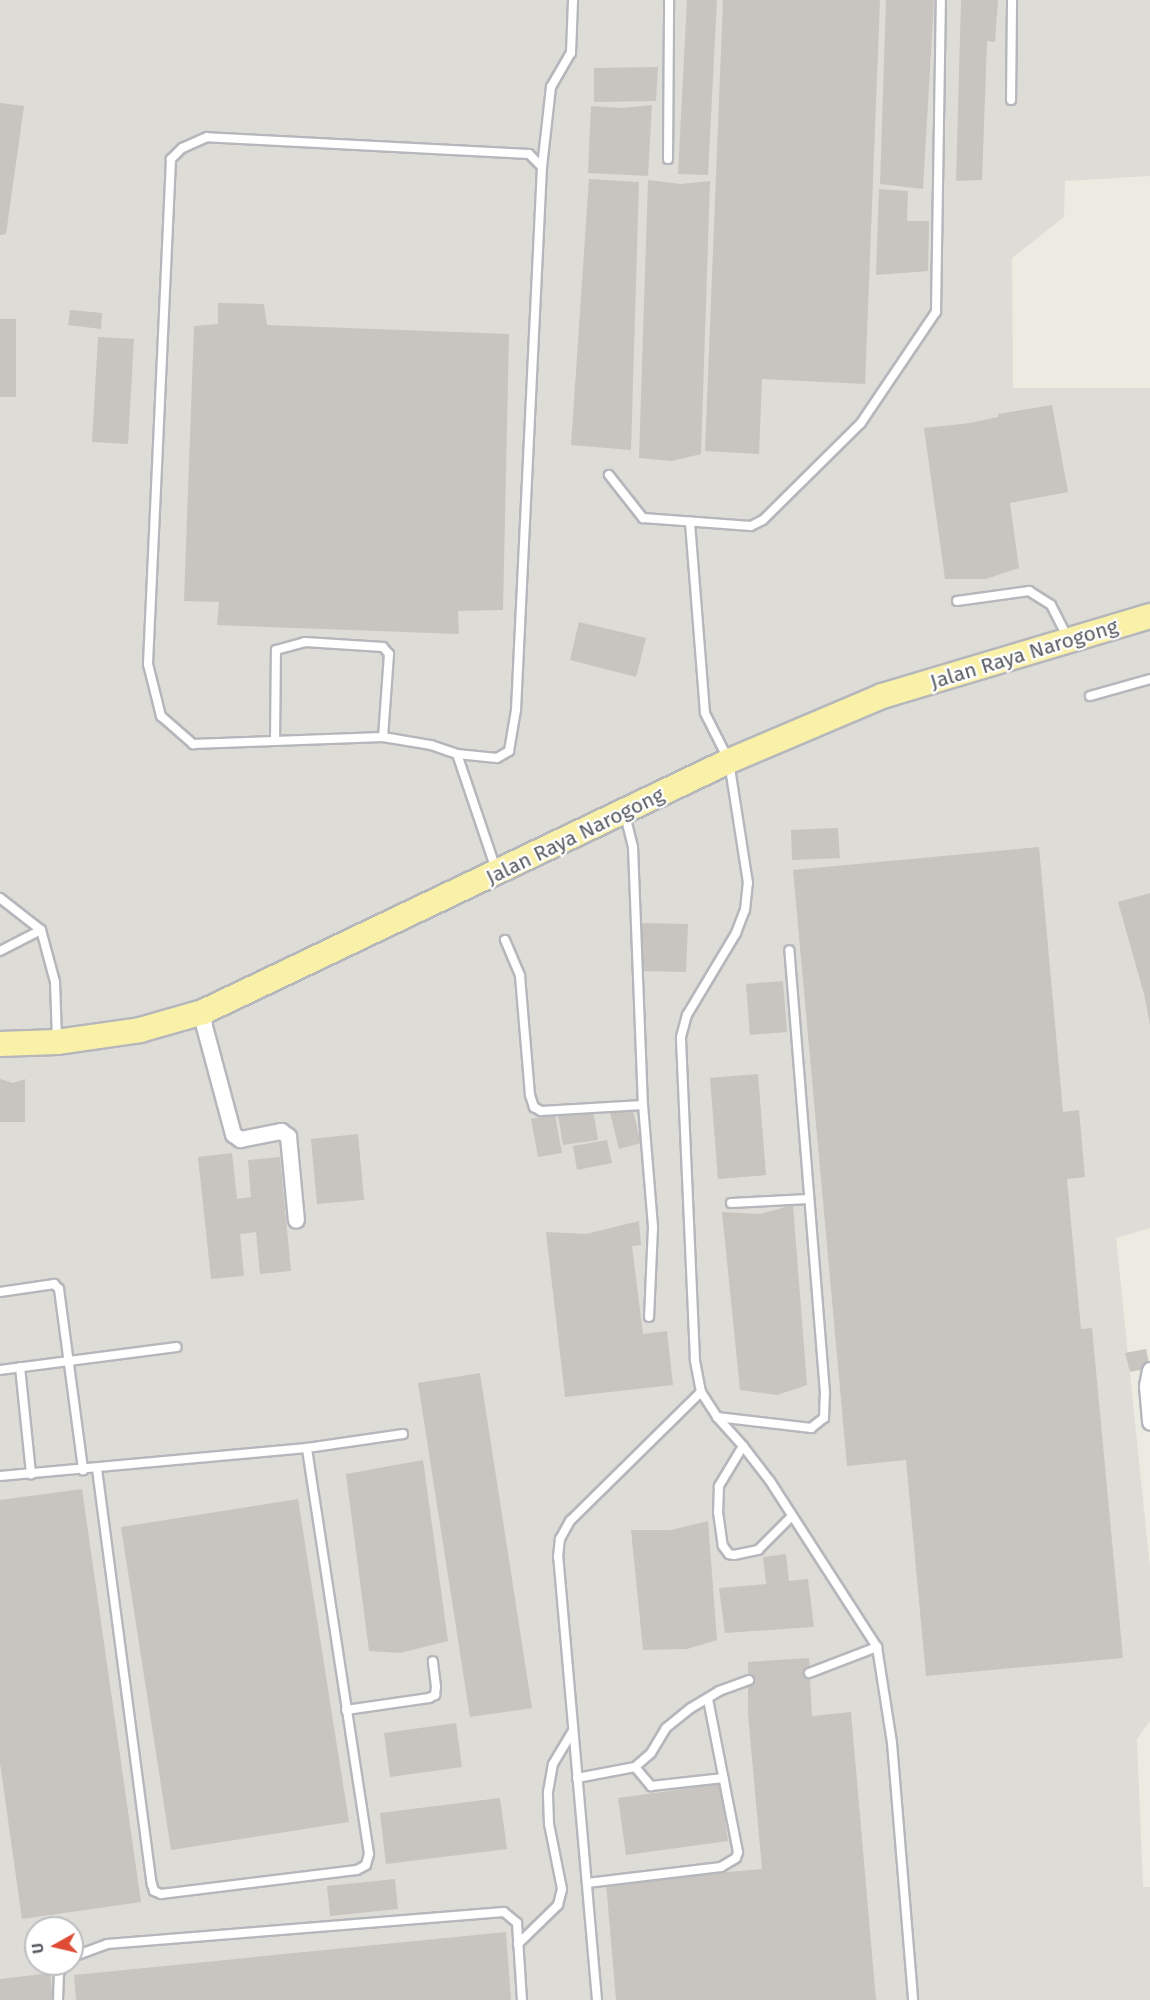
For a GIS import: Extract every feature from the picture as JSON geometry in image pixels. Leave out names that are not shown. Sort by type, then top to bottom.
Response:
[{"type":"main road","name":"Jalan Raya Narogong","points":[[0,1044],[57,1042],[140,1030],[203,1012],[729,762],[882,696],[1150,616]]},
{"type":"street","points":[[203,1012],[204,1026],[233,1134],[240,1139],[281,1131],[288,1136],[296,1220]]},
{"type":"street","points":[[1150,1370],[1147,1386],[1150,1422]]},
{"type":"lane","points":[[542,167],[529,154],[207,137],[182,148],[171,159],[148,664],[161,716],[193,744],[383,737],[431,745],[457,754],[497,758],[509,751],[516,710],[542,167],[551,87],[571,53],[573,0]]},
{"type":"lane","points":[[668,159],[669,0]]},
{"type":"lane","points":[[609,475],[643,518],[751,526],[763,520],[861,423],[936,312],[941,0]]},
{"type":"lane","points":[[1011,100],[1012,0]]},
{"type":"lane","points":[[690,522],[705,713],[729,762],[748,883],[745,910],[736,933],[687,1015],[681,1037],[695,1360],[701,1392],[717,1417],[770,1481],[791,1517],[877,1647],[892,1743],[913,2000]]},
{"type":"lane","points":[[957,601],[1029,591],[1051,605],[1070,640]]},
{"type":"lane","points":[[275,741],[276,650],[305,642],[383,647],[389,654],[383,737]]},
{"type":"lane","points":[[1090,696],[1150,679]]},
{"type":"lane","points":[[457,754],[497,874]]},
{"type":"lane","points":[[625,813],[633,847],[643,1105],[653,1227],[649,1317]]},
{"type":"lane","points":[[0,898],[41,930],[55,982],[57,1042]]},
{"type":"lane","points":[[0,951],[41,930]]},
{"type":"lane","points":[[505,940],[520,976],[530,1095],[534,1107],[541,1111],[643,1105]]},
{"type":"lane","points":[[717,1417],[812,1428],[824,1418],[825,1393],[789,950]]},
{"type":"lane","points":[[731,1203],[809,1199]]},
{"type":"lane","points":[[0,1292],[57,1286],[82,1470]]},
{"type":"lane","points":[[0,1370],[68,1359],[177,1347]]},
{"type":"lane","points":[[20,1367],[31,1474]]},
{"type":"lane","points":[[597,2000],[558,1557],[560,1539],[570,1521],[701,1392]]},
{"type":"lane","points":[[0,1476],[97,1469],[306,1448],[403,1434]]},
{"type":"lane","points":[[743,1446],[719,1486],[718,1512],[723,1546],[729,1554],[734,1555],[758,1550],[791,1517]]},
{"type":"lane","points":[[97,1469],[154,1891],[161,1894],[172,1893],[357,1870],[366,1865],[369,1854],[306,1448]]},
{"type":"lane","points":[[809,1673],[877,1647]]},
{"type":"lane","points":[[346,1710],[429,1698],[435,1695],[433,1661]]},
{"type":"lane","points":[[577,1778],[635,1767],[651,1753],[666,1728],[708,1699],[749,1680]]},
{"type":"lane","points":[[587,1882],[721,1867],[734,1862],[738,1852],[708,1699]]},
{"type":"lane","points":[[518,1944],[558,1905],[562,1889],[549,1824],[548,1792],[553,1764],[573,1731]]},
{"type":"lane","points":[[635,1767],[648,1785],[654,1786],[724,1778]]},
{"type":"lane","points":[[84,1953],[107,1944],[504,1912],[517,1923],[522,2000]]},
{"type":"lane","points":[[58,2000],[59,1976]]},
{"type":"shaded area","points":[[0,0],[1150,0],[1150,176],[1065,181],[1064,217],[1012,258],[1013,388],[1150,388],[1150,1228],[1116,1238],[1150,1568],[1150,1721],[1137,1739],[1143,1887],[1150,1887],[1150,2000],[0,2000]]},
{"type":"building","points":[[687,0],[717,0],[708,175],[678,174]]},
{"type":"building","points":[[723,0],[880,0],[865,384],[762,379],[759,454],[705,451]]},
{"type":"building","points":[[886,0],[934,0],[923,189],[880,184]]},
{"type":"building","points":[[961,0],[998,0],[995,42],[987,41],[982,180],[956,181]]},
{"type":"building","points":[[658,67],[656,101],[594,102],[594,68]]},
{"type":"building","points":[[0,103],[24,106],[6,234],[0,235]]},
{"type":"building","points":[[652,105],[648,176],[588,173],[591,106],[622,108]]},
{"type":"building","points":[[589,179],[639,182],[631,450],[571,445]]},
{"type":"building","points":[[648,180],[680,184],[710,181],[701,454],[672,461],[639,458]]},
{"type":"building","points":[[879,189],[908,191],[907,221],[929,221],[928,271],[876,275]]},
{"type":"building","points":[[218,303],[264,304],[267,325],[509,334],[503,610],[458,611],[459,634],[217,625],[219,602],[184,601],[194,326],[218,324]]},
{"type":"building","points":[[70,310],[102,313],[101,329],[68,325]]},
{"type":"building","points":[[0,319],[16,319],[16,397],[0,397]]},
{"type":"building","points":[[98,337],[134,339],[128,444],[92,442]]},
{"type":"building","points":[[1052,405],[1068,492],[1010,503],[1019,568],[986,579],[945,579],[924,428],[970,423],[998,417],[998,414]]},
{"type":"building","points":[[579,622],[646,638],[636,677],[570,660]]},
{"type":"building","points":[[838,828],[840,858],[792,860],[791,830]]},
{"type":"building","points":[[1039,847],[1063,1112],[1079,1110],[1085,1177],[1067,1179],[1081,1329],[1092,1328],[1123,1658],[926,1676],[906,1460],[847,1466],[793,870]]},
{"type":"building","points":[[1150,893],[1150,1025],[1144,994],[1118,902]]},
{"type":"building","points":[[642,923],[688,924],[686,972],[641,971]]},
{"type":"building","points":[[783,981],[787,1032],[750,1035],[746,984]]},
{"type":"building","points":[[758,1074],[766,1175],[718,1179],[710,1078]]},
{"type":"building","points":[[0,1079],[13,1083],[25,1079],[25,1122],[0,1122]]},
{"type":"building","points":[[632,1107],[641,1143],[619,1149],[610,1113]]},
{"type":"building","points":[[593,1109],[598,1140],[563,1145],[558,1115]]},
{"type":"building","points":[[555,1115],[562,1153],[538,1157],[531,1119]]},
{"type":"building","points":[[358,1134],[364,1200],[317,1204],[311,1139]]},
{"type":"building","points":[[607,1140],[612,1163],[577,1170],[573,1146]]},
{"type":"building","points":[[232,1153],[237,1199],[251,1197],[248,1160],[280,1157],[291,1271],[260,1274],[256,1232],[240,1234],[244,1276],[211,1279],[198,1157]]},
{"type":"building","points":[[793,1205],[807,1385],[777,1395],[740,1390],[722,1212],[760,1214]]},
{"type":"building","points":[[639,1221],[641,1245],[632,1246],[643,1334],[667,1331],[673,1385],[565,1397],[546,1232],[586,1234]]},
{"type":"building","points":[[1146,1349],[1150,1368],[1130,1372],[1125,1353]]},
{"type":"building","points":[[480,1373],[532,1708],[470,1717],[418,1383]]},
{"type":"building","points":[[423,1460],[448,1641],[400,1653],[369,1651],[346,1474]]},
{"type":"building","points":[[82,1489],[141,1902],[43,1916],[24,1916],[22,1919],[0,1763],[0,1500]]},
{"type":"building","points":[[298,1499],[349,1822],[171,1850],[121,1527]]},
{"type":"building","points":[[708,1521],[717,1640],[687,1649],[643,1650],[631,1530],[671,1530]]},
{"type":"building","points":[[786,1554],[789,1581],[808,1579],[814,1627],[725,1633],[719,1588],[766,1584],[763,1557]]},
{"type":"building","points":[[809,1658],[812,1716],[851,1712],[876,2000],[616,2000],[606,1883],[762,1869],[748,1714],[748,1662]]},
{"type":"building","points":[[456,1723],[462,1767],[390,1777],[384,1733]]},
{"type":"building","points":[[720,1784],[728,1841],[626,1855],[618,1798]]},
{"type":"building","points":[[500,1798],[507,1849],[386,1864],[380,1813]]},
{"type":"building","points":[[395,1879],[398,1909],[330,1916],[327,1886]]},
{"type":"building","points":[[506,1932],[511,2000],[76,2000],[74,1976],[84,1976],[84,1974]]},
{"type":"building","points":[[50,1976],[53,2000],[0,2000],[0,1979]]}]
